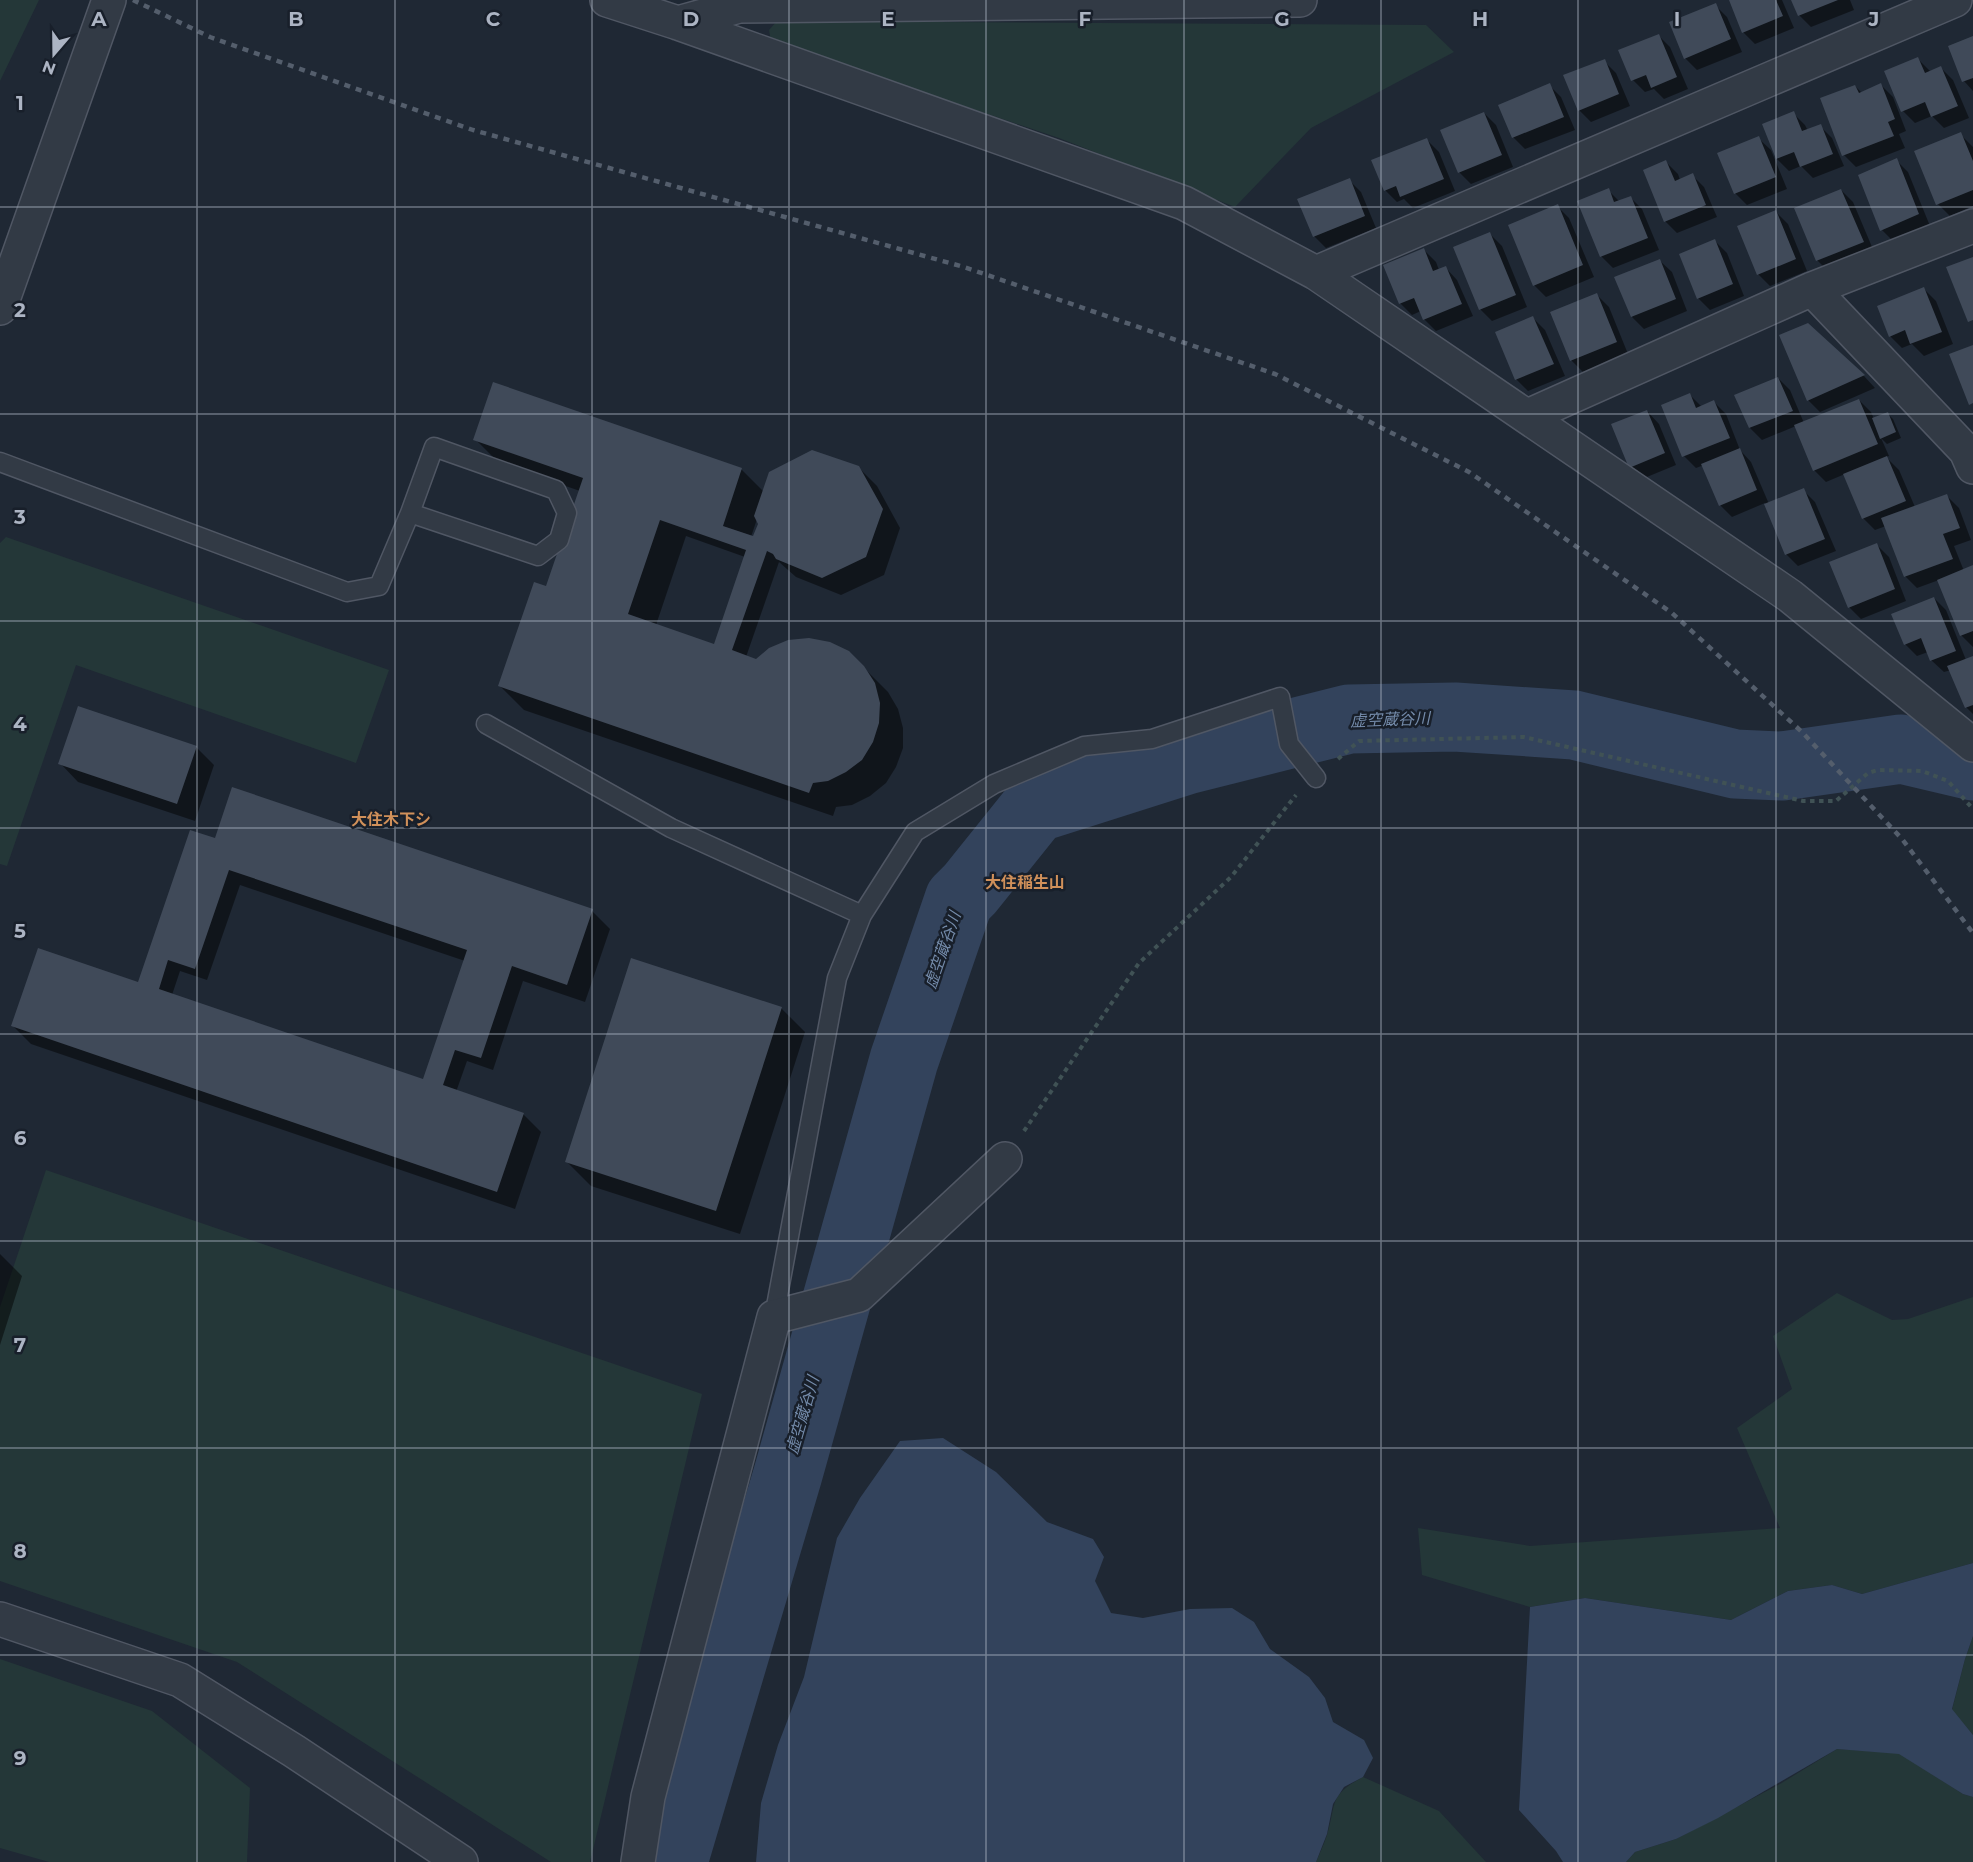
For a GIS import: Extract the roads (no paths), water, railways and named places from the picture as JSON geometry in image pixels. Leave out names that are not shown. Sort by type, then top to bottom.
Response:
[{"type":"street","points":[[0,308],[109,0]]},
{"type":"street","points":[[607,0],[678,23],[1184,203],[1316,273],[1790,596],[1973,745]]},
{"type":"street","points":[[678,23],[739,6],[1300,0]]},
{"type":"street","points":[[1316,273],[1955,0]]},
{"type":"street","points":[[1528,416],[1812,290],[1973,226]]},
{"type":"street","points":[[1812,290],[1966,451],[1973,467]]},
{"type":"street","points":[[638,1862],[648,1797],[774,1317],[859,1295],[1005,1159]]},
{"type":"street","points":[[0,1619],[180,1680],[294,1751],[461,1862]]},
{"type":"lane","points":[[0,462],[347,592],[379,586],[410,513],[434,447],[556,490],[567,513],[559,540],[538,556],[410,513]]},
{"type":"lane","points":[[774,1317],[837,978],[862,915],[915,832],[994,784],[1084,746],[1152,739],[1280,697],[1289,744],[1316,778]]},
{"type":"lane","points":[[486,724],[671,828],[862,915]]},
{"type":"water","points":[[943,1438],[996,1472],[1047,1522],[1093,1539],[1104,1557],[1095,1581],[1111,1613],[1143,1618],[1190,1609],[1232,1608],[1254,1622],[1270,1649],[1309,1677],[1325,1698],[1333,1722],[1364,1740],[1373,1758],[1363,1777],[1344,1787],[1333,1804],[1327,1834],[1316,1862],[756,1862],[761,1803],[778,1745],[804,1677],[837,1538],[860,1498],[900,1441]]},
{"type":"water","points":[[1973,1563],[1973,1636],[1952,1709],[1973,1735],[1973,1797],[1963,1794],[1899,1754],[1837,1749],[1718,1818],[1676,1839],[1635,1852],[1626,1862],[1563,1862],[1519,1810],[1530,1607],[1585,1598],[1731,1620],[1788,1591],[1832,1585],[1862,1594]]},
{"type":"waterway","name":"虚空蔵谷川","points":[[673,1862],[788,1474],[904,1060],[959,900],[1035,808],[1186,760],[1349,719],[1455,717],[1574,725],[1735,764],[1782,766],[1901,749],[1973,766]]},
{"type":"railway","points":[[133,0],[210,37],[473,130],[964,267],[1275,374],[1469,472],[1672,613],[1802,732],[1902,839],[1973,933]]},
{"type":"district","name":"大住木下シ","points":[[391,819]]},
{"type":"district","name":"大住稲生山","points":[[1025,882]]}]
